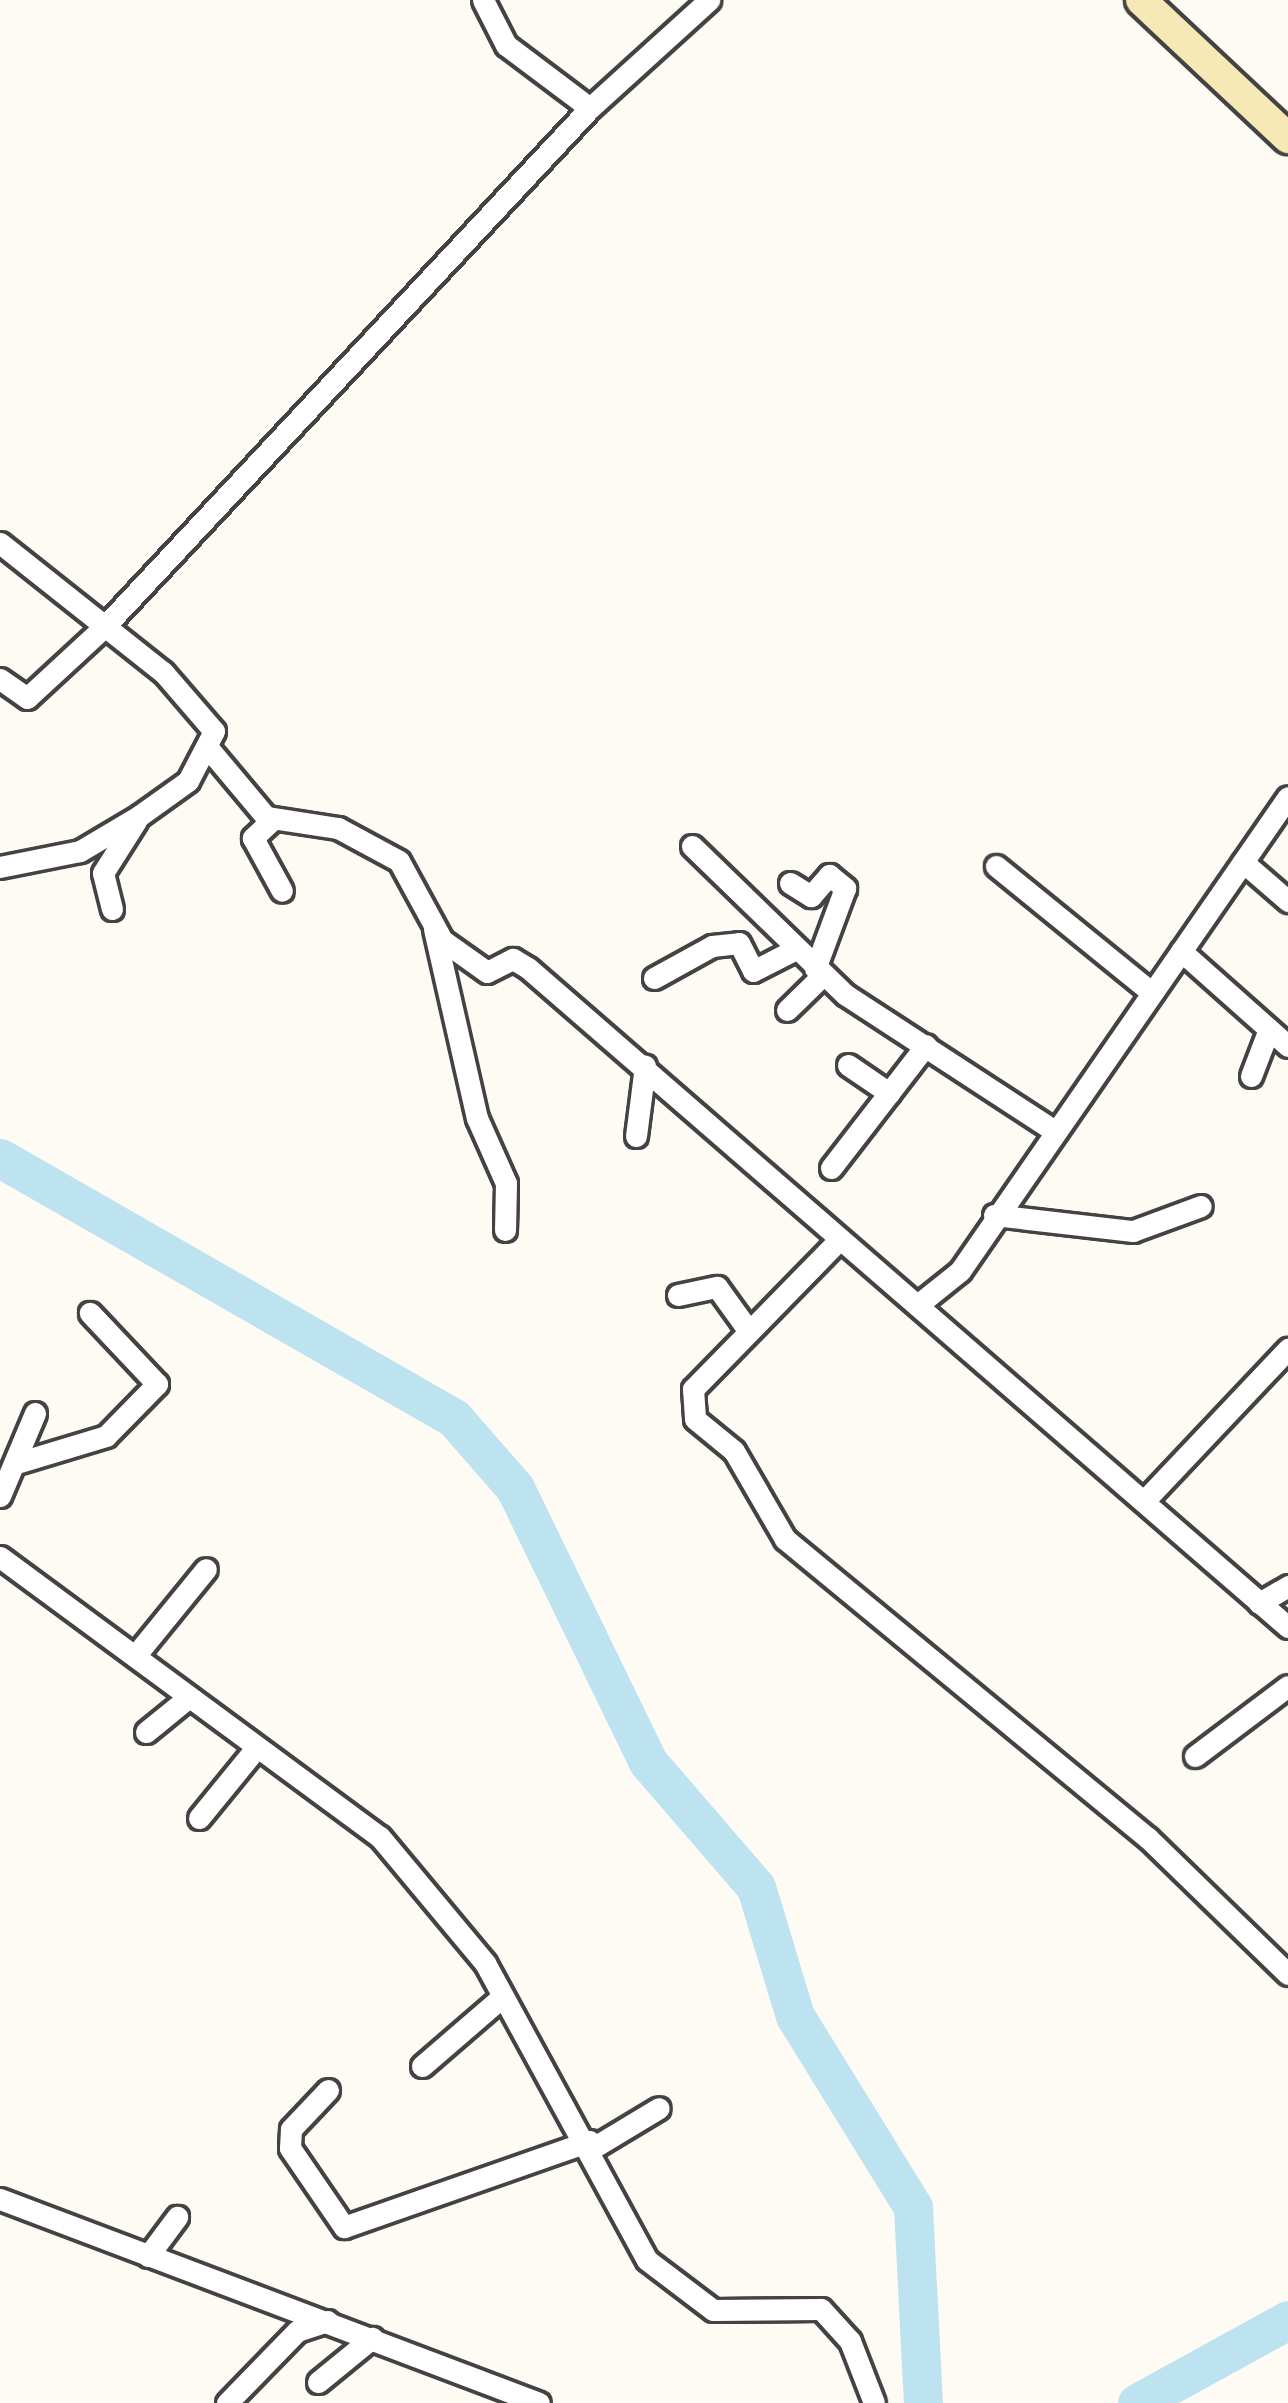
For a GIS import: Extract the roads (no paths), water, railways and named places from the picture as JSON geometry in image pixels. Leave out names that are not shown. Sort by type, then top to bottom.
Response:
[{"type":"street","points":[[483,0],[506,45],[590,108]]},
{"type":"street","points":[[0,679],[27,698],[106,626],[590,108],[709,0]]},
{"type":"street","points":[[1141,0],[1288,138]]},
{"type":"street","points":[[0,544],[206,712],[209,749],[271,820],[371,839],[413,875],[434,928],[477,1118],[506,1183],[506,1229]]},
{"type":"street","points":[[0,867],[80,851],[188,781],[209,749]]},
{"type":"street","points":[[920,1303],[960,1271],[1053,1130],[1286,802]]},
{"type":"street","points":[[112,909],[103,873],[140,816]]},
{"type":"street","points":[[271,820],[253,838],[282,891]]},
{"type":"street","points":[[692,846],[819,972],[1053,1130]]},
{"type":"street","points":[[1243,862],[1288,901]]},
{"type":"street","points":[[996,866],[1152,993]]},
{"type":"street","points":[[787,1010],[819,972],[845,888],[830,875],[811,896],[790,883]]},
{"type":"street","points":[[434,928],[473,966],[514,959],[528,968],[645,1066],[835,1244],[920,1303],[1288,1627]]},
{"type":"street","points":[[654,978],[712,946],[739,944],[752,971],[796,949]]},
{"type":"street","points":[[1181,951],[1288,1046]]},
{"type":"street","points":[[1251,1076],[1269,1029]]},
{"type":"street","points":[[830,1168],[926,1045]]},
{"type":"street","points":[[848,1064],[889,1093]]},
{"type":"street","points":[[636,1136],[645,1066]]},
{"type":"street","points":[[994,1215],[1132,1231],[1201,1206]]},
{"type":"street","points":[[835,1244],[748,1330],[688,1404],[734,1451],[785,1539],[1148,1838],[1288,1974]]},
{"type":"street","points":[[678,1295],[717,1287],[748,1330]]},
{"type":"street","points":[[20,1462],[97,1442],[154,1390],[158,1378],[90,1313]]},
{"type":"street","points":[[1146,1499],[1288,1349]]},
{"type":"street","points":[[0,1496],[20,1462],[35,1413]]},
{"type":"street","points":[[0,1557],[135,1657],[184,1701],[380,1837],[502,1997],[590,2145],[621,2220],[677,2293],[713,2310],[821,2308],[850,2341],[874,2403]]},
{"type":"street","points":[[135,1657],[206,1570]]},
{"type":"street","points":[[1259,1603],[1288,1586]]},
{"type":"street","points":[[1195,1756],[1288,1686]]},
{"type":"street","points":[[146,1732],[184,1701]]},
{"type":"street","points":[[199,1818],[256,1748]]},
{"type":"street","points":[[422,2066],[502,1997]]},
{"type":"street","points":[[328,2090],[291,2129],[290,2148],[344,2227],[590,2145],[658,2108]]},
{"type":"street","points":[[0,2199],[539,2403]]},
{"type":"street","points":[[148,2256],[177,2216]]},
{"type":"street","points":[[227,2403],[298,2331],[327,2321]]},
{"type":"street","points":[[318,2382],[372,2338]]},
{"type":"waterway","points":[[0,1158],[454,1418],[515,1488],[648,1762],[756,1887],[795,2016],[913,2207],[923,2403]]},
{"type":"waterway","points":[[1137,2403],[1288,2320]]}]
